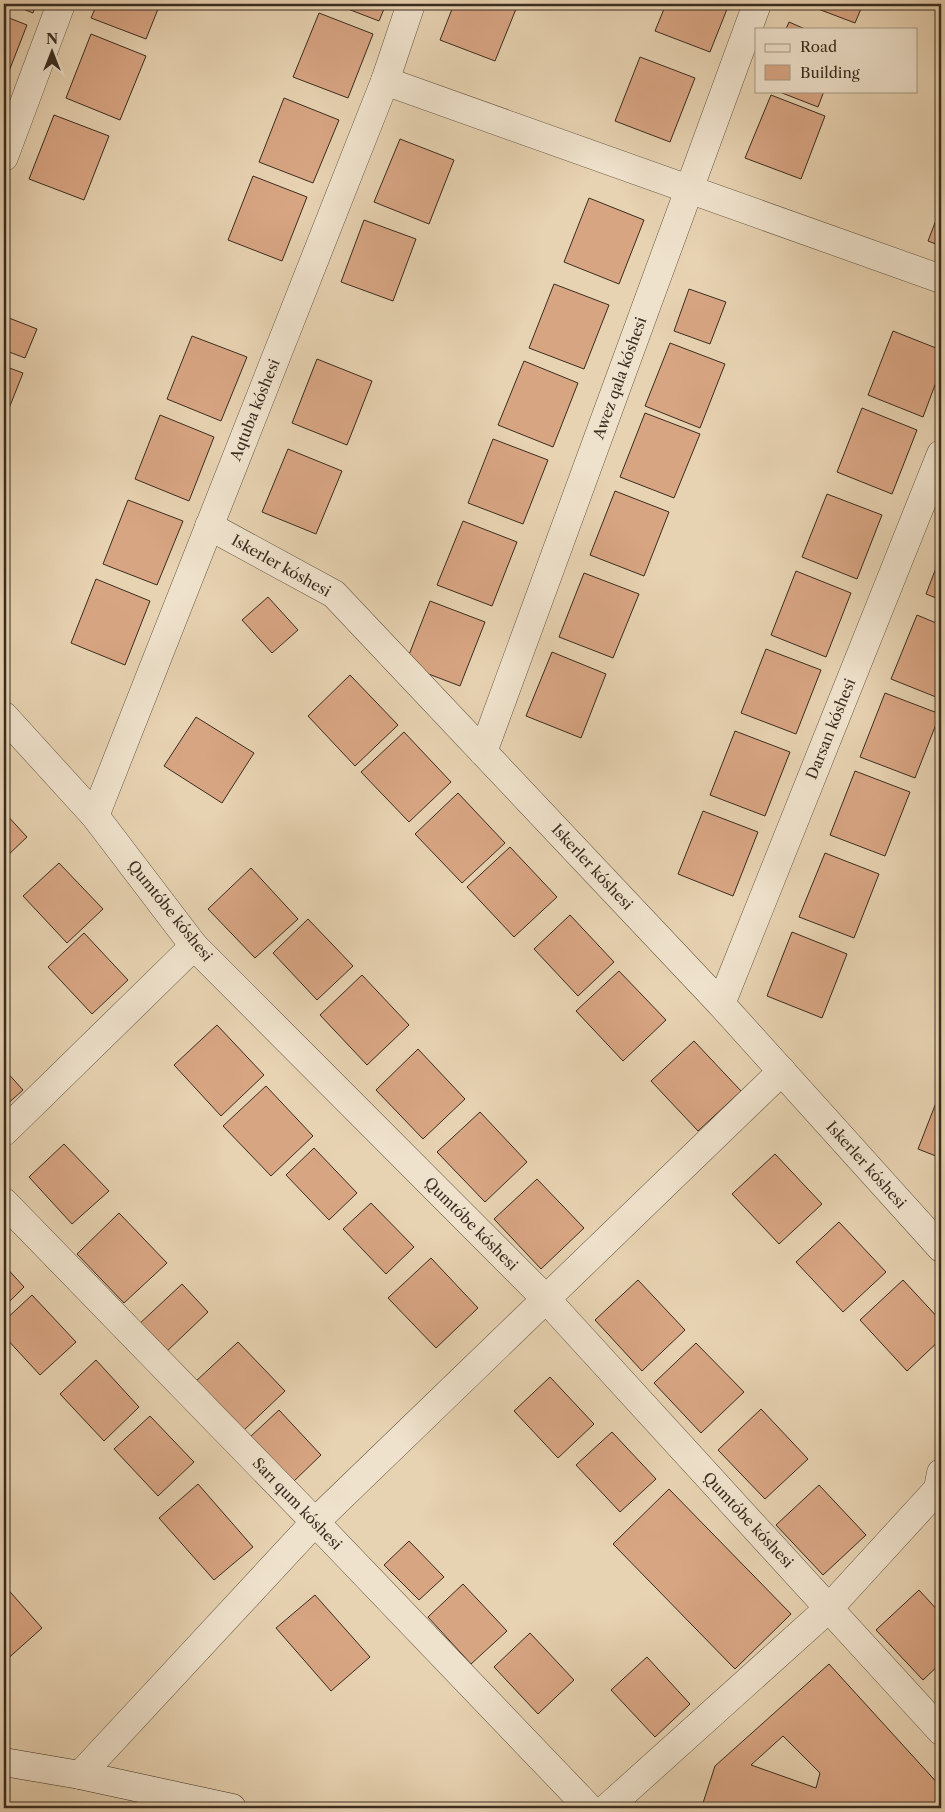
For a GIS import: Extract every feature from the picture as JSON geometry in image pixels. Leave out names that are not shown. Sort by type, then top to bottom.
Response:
[{"type":"street","points":[[4,157],[61,4]]},
{"type":"street","name":"Aqtuba kóshesi","points":[[95,816],[385,81],[411,4]]},
{"type":"street","name":"Awez qala kóshesi","points":[[483,752],[757,4]]},
{"type":"street","points":[[385,81],[941,279]]},
{"type":"street","name":"Darsan kóshesi","points":[[721,1004],[941,454]]},
{"type":"street","name":"Iskerler kóshesi","points":[[209,526],[334,594],[721,1004],[941,1248]]},
{"type":"street","name":"Qumtóbe kóshesi","points":[[4,716],[95,816],[194,946],[546,1299],[941,1731]]},
{"type":"street","points":[[4,1132],[194,946]]},
{"type":"street","points":[[80,1775],[315,1522],[782,1071]]},
{"type":"street","name":"Sarı qum kóshesi","points":[[4,1202],[315,1522],[589,1808]]},
{"type":"street","points":[[607,1808],[829,1608],[938,1489],[941,1473]]},
{"type":"street","points":[[4,1762],[80,1775],[232,1808]]},
{"type":"building","points":[[11,4],[36,4],[33,13]]},
{"type":"building","points":[[97,4],[160,4],[146,39],[91,18]]},
{"type":"building","points":[[335,4],[386,4],[379,21]]},
{"type":"building","points":[[454,4],[518,4],[495,61],[440,40]]},
{"type":"building","points":[[666,4],[729,4],[710,52],[655,31]]},
{"type":"building","points":[[805,4],[863,4],[855,23]]},
{"type":"building","points":[[319,13],[373,34],[348,98],[293,77]]},
{"type":"building","points":[[4,16],[27,25],[4,84]]},
{"type":"building","points":[[789,22],[803,28],[786,28]]},
{"type":"building","points":[[91,34],[146,56],[120,120],[66,98]]},
{"type":"building","points":[[640,57],[695,78],[670,142],[615,121]]},
{"type":"building","points":[[780,92],[824,92],[818,107]]},
{"type":"building","points":[[771,95],[825,116],[801,179],[745,158]]},
{"type":"building","points":[[284,98],[339,120],[313,183],[259,162]]},
{"type":"building","points":[[54,115],[109,136],[84,200],[29,179]]},
{"type":"building","points":[[400,139],[454,160],[429,224],[374,202]]},
{"type":"building","points":[[253,176],[307,197],[282,261],[228,240]]},
{"type":"building","points":[[589,198],[644,220],[619,284],[564,262]]},
{"type":"building","points":[[941,207],[941,246],[928,241]]},
{"type":"building","points":[[364,220],[416,239],[393,301],[341,282]]},
{"type":"building","points":[[554,284],[609,305],[584,369],[529,348]]},
{"type":"building","points":[[689,289],[726,302],[710,344],[674,331]]},
{"type":"building","points":[[4,316],[37,329],[25,358],[4,350]]},
{"type":"building","points":[[893,331],[941,350],[941,369],[923,417],[868,395]]},
{"type":"building","points":[[192,336],[247,357],[221,421],[167,399]]},
{"type":"building","points":[[670,343],[725,364],[700,428],[645,406]]},
{"type":"building","points":[[317,359],[372,381],[347,445],[292,423]]},
{"type":"building","points":[[524,361],[578,383],[553,447],[498,425]]},
{"type":"building","points":[[4,366],[23,373],[4,421]]},
{"type":"building","points":[[862,408],[917,430],[892,494],[837,472]]},
{"type":"building","points":[[645,413],[700,434],[674,498],[620,477]]},
{"type":"building","points":[[160,415],[214,437],[189,501],[135,479]]},
{"type":"building","points":[[493,439],[548,460],[523,524],[468,503]]},
{"type":"building","points":[[288,449],[342,471],[316,534],[262,512]]},
{"type":"building","points":[[615,491],[669,512],[644,576],[590,555]]},
{"type":"building","points":[[827,494],[882,515],[857,579],[802,557]]},
{"type":"building","points":[[128,500],[183,521],[157,585],[103,564]]},
{"type":"building","points":[[463,521],[517,542],[492,606],[437,585]]},
{"type":"building","points":[[941,555],[941,600],[926,594]]},
{"type":"building","points":[[796,571],[851,593],[826,657],[771,635]]},
{"type":"building","points":[[584,573],[639,594],[613,658],[559,637]]},
{"type":"building","points":[[96,579],[150,601],[125,665],[71,643]]},
{"type":"building","points":[[268,597],[298,630],[272,653],[242,620]]},
{"type":"building","points":[[430,601],[485,622],[460,686],[405,665]]},
{"type":"building","points":[[917,615],[941,625],[941,699],[891,679]]},
{"type":"building","points":[[766,649],[821,670],[796,734],[741,713]]},
{"type":"building","points":[[552,652],[606,674],[581,738],[526,716]]},
{"type":"building","points":[[350,675],[398,725],[355,766],[308,716]]},
{"type":"building","points":[[885,693],[940,714],[915,778],[860,757]]},
{"type":"building","points":[[196,717],[254,753],[222,803],[164,766]]},
{"type":"building","points":[[735,731],[790,752],[765,816],[710,795]]},
{"type":"building","points":[[404,732],[451,782],[409,822],[361,772]]},
{"type":"building","points":[[855,771],[910,792],[885,856],[830,835]]},
{"type":"building","points":[[458,793],[505,843],[462,883],[415,834]]},
{"type":"building","points":[[703,811],[758,832],[733,896],[678,874]]},
{"type":"building","points":[[4,812],[27,837],[4,859]]},
{"type":"building","points":[[510,847],[557,897],[514,937],[467,887]]},
{"type":"building","points":[[825,853],[879,874],[854,938],[799,917]]},
{"type":"building","points":[[59,863],[103,909],[67,943],[23,896]]},
{"type":"building","points":[[251,868],[298,919],[255,958],[208,909]]},
{"type":"building","points":[[570,915],[614,962],[578,996],[534,949]]},
{"type":"building","points":[[308,919],[353,966],[317,1000],[273,953]]},
{"type":"building","points":[[792,932],[847,954],[822,1018],[767,996]]},
{"type":"building","points":[[84,933],[128,980],[92,1014],[48,967]]},
{"type":"building","points":[[619,971],[666,1020],[623,1061],[576,1011]]},
{"type":"building","points":[[362,975],[409,1025],[367,1065],[320,1015]]},
{"type":"building","points":[[217,1025],[264,1075],[221,1116],[174,1065]]},
{"type":"building","points":[[694,1041],[741,1091],[698,1131],[651,1081]]},
{"type":"building","points":[[418,1049],[465,1099],[423,1139],[376,1090]]},
{"type":"building","points":[[4,1069],[23,1090],[4,1107]]},
{"type":"building","points":[[266,1086],[313,1136],[271,1176],[223,1126]]},
{"type":"building","points":[[941,1090],[941,1158],[918,1149]]},
{"type":"building","points":[[480,1112],[527,1162],[485,1202],[437,1152]]},
{"type":"building","points":[[64,1144],[109,1191],[72,1224],[29,1177]]},
{"type":"building","points":[[314,1148],[357,1193],[329,1220],[286,1175]]},
{"type":"building","points":[[775,1154],[822,1204],[779,1244],[732,1194]]},
{"type":"building","points":[[537,1179],[584,1228],[541,1269],[494,1219]]},
{"type":"building","points":[[371,1203],[414,1247],[386,1274],[343,1229]]},
{"type":"building","points":[[119,1213],[167,1263],[124,1303],[77,1254]]},
{"type":"building","points":[[839,1222],[886,1272],[843,1312],[796,1262]]},
{"type":"building","points":[[431,1258],[478,1308],[436,1348],[388,1298]]},
{"type":"building","points":[[4,1265],[24,1287],[4,1307]]},
{"type":"building","points":[[638,1280],[685,1330],[642,1371],[595,1320]]},
{"type":"building","points":[[903,1280],[941,1321],[941,1339],[907,1371],[860,1320]]},
{"type":"building","points":[[182,1284],[208,1312],[164,1354],[137,1326]]},
{"type":"building","points":[[32,1295],[76,1342],[40,1375],[4,1336],[4,1321]]},
{"type":"building","points":[[238,1342],[285,1391],[242,1432],[195,1382]]},
{"type":"building","points":[[696,1343],[744,1392],[701,1433],[654,1383]]},
{"type":"building","points":[[96,1360],[139,1407],[104,1441],[60,1394]]},
{"type":"building","points":[[550,1377],[594,1424],[558,1458],[514,1411]]},
{"type":"building","points":[[761,1409],[808,1459],[765,1499],[718,1450]]},
{"type":"building","points":[[279,1410],[321,1455],[293,1482],[250,1437]]},
{"type":"building","points":[[150,1416],[194,1462],[158,1496],[114,1449]]},
{"type":"building","points":[[612,1432],[656,1479],[620,1512],[576,1465]]},
{"type":"building","points":[[198,1484],[253,1547],[214,1580],[159,1518]]},
{"type":"building","points":[[819,1485],[866,1535],[823,1575],[776,1525]]},
{"type":"building","points":[[669,1489],[791,1614],[735,1669],[613,1544]]},
{"type":"building","points":[[409,1541],[444,1577],[419,1600],[384,1565]]},
{"type":"building","points":[[463,1584],[507,1631],[471,1664],[428,1617]]},
{"type":"building","points":[[4,1585],[42,1628],[4,1662]]},
{"type":"building","points":[[919,1590],[941,1614],[941,1663],[923,1680],[876,1630]]},
{"type":"building","points":[[315,1595],[370,1657],[331,1691],[276,1628]]},
{"type":"building","points":[[530,1633],[574,1680],[538,1714],[494,1667]]},
{"type":"building","points":[[647,1657],[690,1704],[655,1737],[611,1690]]},
{"type":"building","points":[[829,1664],[941,1787],[941,1808],[721,1808],[703,1803],[715,1766]],"holes":[[[783,1736],[820,1773],[816,1788],[751,1765]]]}]
